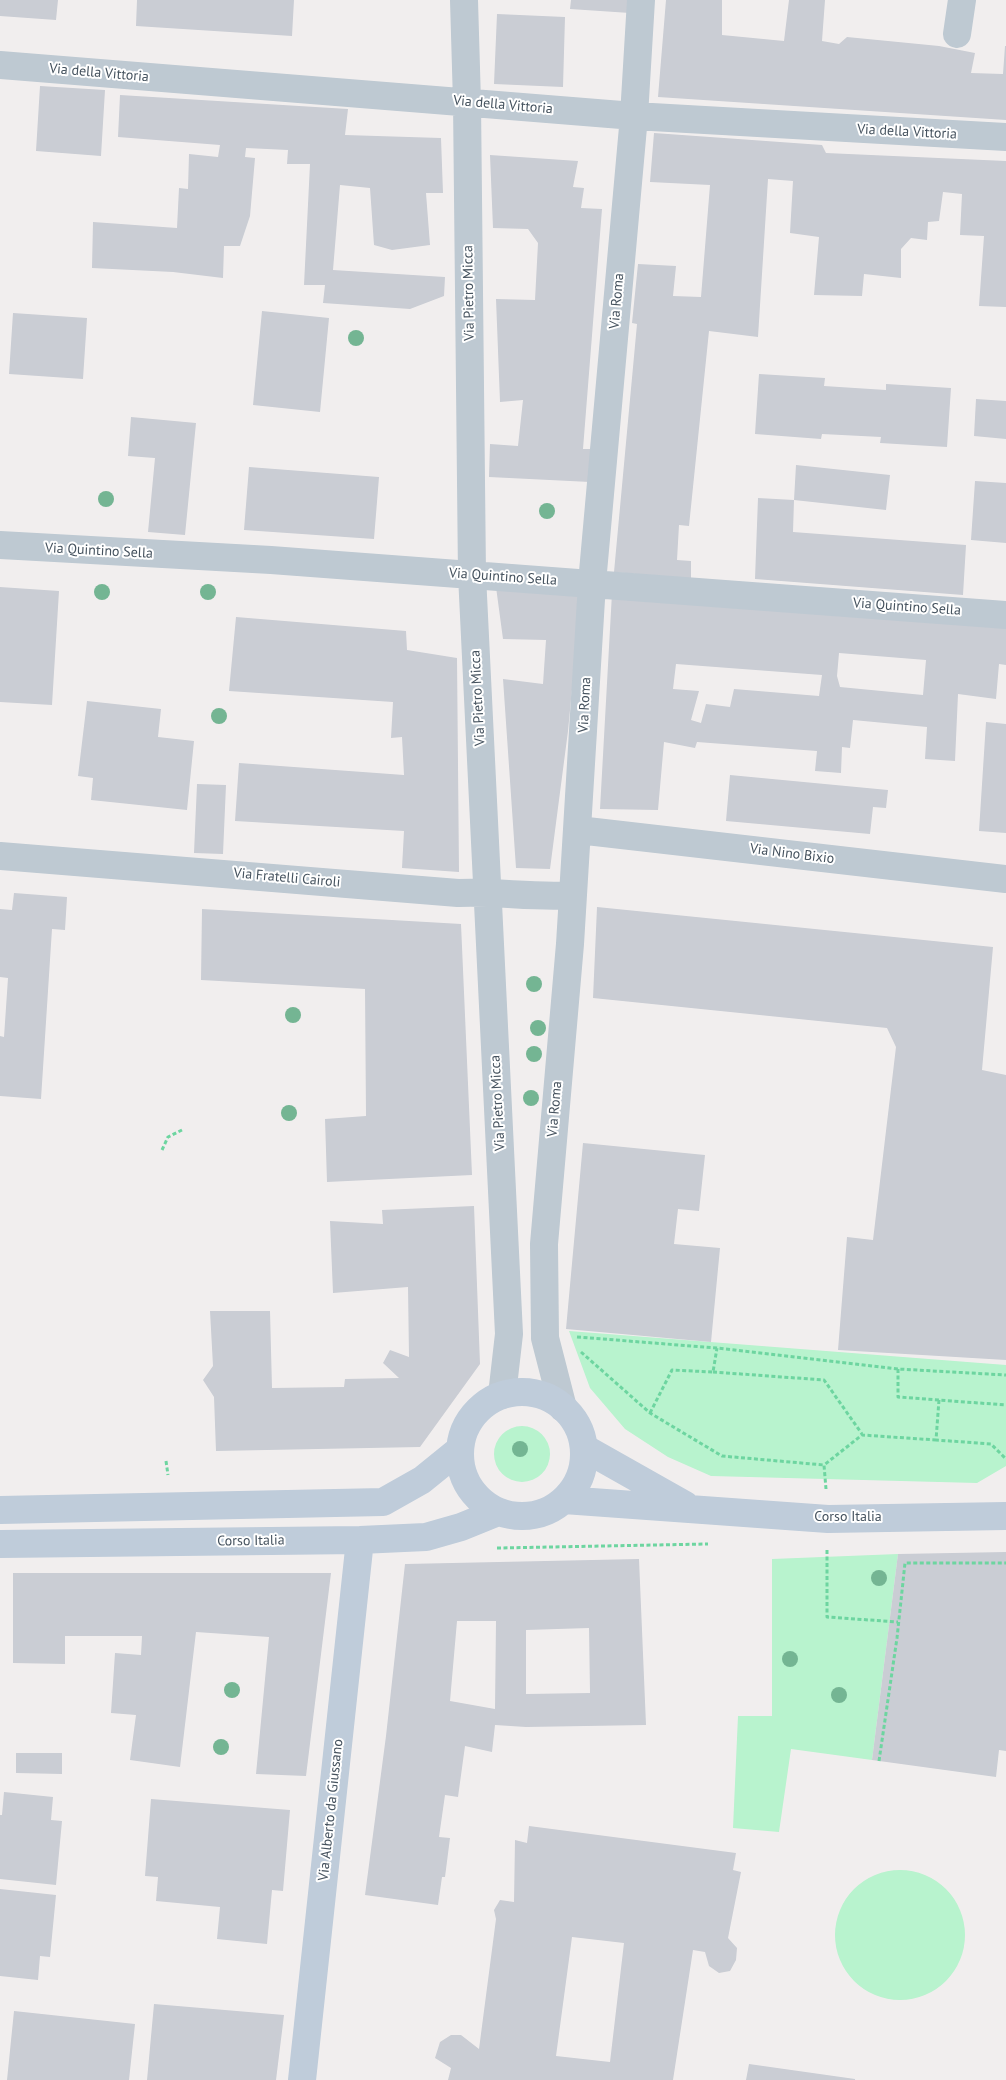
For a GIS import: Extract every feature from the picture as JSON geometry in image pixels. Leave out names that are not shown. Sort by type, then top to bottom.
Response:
[{"type":"street","name":"Via Pietro Micca","points":[[464,0],[467,102],[472,575],[509,1334],[502,1395]]},
{"type":"street","name":"Via Roma","points":[[564,1408],[560,1342],[545,1338],[544,1244],[570,944],[592,583],[634,116],[641,0]]},
{"type":"street","points":[[957,34],[962,0]]},
{"type":"street","name":"Via della Vittoria","points":[[0,65],[634,116],[1006,137]]},
{"type":"street","name":"Via Quintino Sella","points":[[0,545],[271,560],[1006,615]]},
{"type":"street","name":"Via Nino Bixio","points":[[578,830],[1006,879]]},
{"type":"street","name":"Via Fratelli Cairoli","points":[[0,856],[458,892],[488,891],[557,896],[573,895]]},
{"type":"street","points":[[518,1392],[534,1393],[550,1399],[564,1408],[580,1433],[584,1448],[583,1467],[576,1485],[564,1500],[550,1510],[533,1516],[515,1516],[498,1512],[481,1502],[468,1487],[461,1469],[459,1450],[464,1432],[472,1416],[485,1403],[502,1395],[518,1392]]},
{"type":"street","name":"Corso Italia","points":[[584,1448],[689,1508]]},
{"type":"street","points":[[0,1510],[383,1502],[422,1480],[459,1450]]},
{"type":"street","name":"Corso Italia","points":[[564,1500],[828,1519],[1006,1516]]},
{"type":"street","name":"Corso Italia","points":[[0,1544],[360,1540],[426,1537],[461,1527],[498,1512]]},
{"type":"street","name":"Via Alberto da Giussano","points":[[302,2080],[360,1540]]},
{"type":"path","points":[[162,1150],[168,1137],[182,1130]]},
{"type":"path","points":[[560,1342],[717,1348],[898,1369],[1006,1376]]},
{"type":"path","points":[[560,1342],[582,1352],[650,1413],[722,1456],[824,1465],[862,1435],[991,1444],[1006,1459]]},
{"type":"path","points":[[713,1372],[717,1348]]},
{"type":"path","points":[[898,1369],[898,1398],[1006,1405]]},
{"type":"path","points":[[650,1413],[672,1370],[824,1380],[862,1435]]},
{"type":"path","points":[[936,1440],[939,1400]]},
{"type":"path","points":[[824,1465],[828,1519],[827,1617],[898,1622]]},
{"type":"path","points":[[488,1548],[717,1544]]},
{"type":"path","points":[[879,1761],[905,1563],[1006,1563]]},
{"type":"green space","points":[[569,1331],[1006,1365],[1006,1466],[977,1483],[711,1476],[668,1457],[625,1429],[590,1388]]},
{"type":"green space","points":[[517,1426],[527,1426],[542,1434],[548,1443],[550,1454],[548,1465],[542,1474],[527,1482],[517,1482],[506,1477],[499,1470],[494,1459],[494,1449],[499,1438],[506,1431]]},
{"type":"green space","points":[[898,1554],[872,1760],[791,1749],[779,1832],[733,1828],[738,1716],[772,1716],[772,1559]]},
{"type":"green space","points":[[900,1870],[925,1875],[946,1889],[960,1910],[965,1935],[960,1960],[946,1981],[925,1995],[900,2000],[875,1995],[854,1981],[840,1960],[835,1935],[840,1910],[854,1889],[875,1875]]},
{"type":"building","points":[[0,0],[58,0],[56,20],[0,16]]},
{"type":"building","points":[[137,0],[294,0],[292,36],[136,26]]},
{"type":"building","points":[[571,0],[631,0],[630,13],[570,9]]},
{"type":"building","points":[[666,0],[722,0],[722,35],[784,41],[789,0],[825,0],[822,41],[839,44],[847,37],[939,46],[975,53],[971,73],[1003,74],[1006,46],[1006,120],[658,97]]},
{"type":"building","points":[[497,14],[565,17],[563,87],[494,84]]},
{"type":"building","points":[[40,86],[105,90],[101,156],[36,151]]},
{"type":"building","points":[[120,95],[348,109],[345,135],[441,138],[443,193],[426,193],[430,245],[392,250],[374,245],[370,188],[340,185],[333,270],[445,277],[444,296],[410,309],[323,303],[325,285],[304,285],[310,164],[287,164],[288,150],[246,148],[245,157],[255,158],[250,216],[240,246],[224,246],[223,278],[173,272],[92,268],[93,222],[177,228],[179,188],[188,189],[189,154],[218,157],[220,145],[118,137]]},
{"type":"building","points":[[654,133],[822,145],[826,153],[1006,161],[1006,307],[979,306],[984,236],[960,235],[962,194],[943,192],[939,221],[928,222],[927,240],[911,238],[901,249],[901,278],[864,274],[862,296],[814,295],[819,237],[790,233],[793,181],[768,179],[758,337],[709,331],[689,526],[679,525],[677,560],[691,561],[691,579],[614,572],[637,324],[632,323],[638,264],[676,266],[673,296],[701,297],[710,185],[650,182]]},
{"type":"building","points":[[490,155],[578,161],[573,187],[584,188],[581,208],[602,209],[583,449],[591,449],[590,482],[489,477],[490,444],[518,446],[523,400],[500,402],[496,299],[535,300],[538,243],[528,229],[493,228]]},
{"type":"building","points":[[262,311],[329,318],[320,412],[253,405]]},
{"type":"building","points":[[13,313],[87,318],[83,379],[9,374]]},
{"type":"building","points":[[759,374],[825,378],[824,386],[886,390],[886,384],[951,388],[947,447],[880,443],[881,437],[822,434],[821,439],[755,434]]},
{"type":"building","points":[[976,399],[1006,401],[1006,439],[974,436]]},
{"type":"building","points":[[131,417],[196,423],[185,535],[148,532],[155,458],[128,456]]},
{"type":"building","points":[[796,465],[890,475],[886,510],[794,500]]},
{"type":"building","points":[[249,467],[379,477],[374,539],[244,530]]},
{"type":"building","points":[[975,481],[1006,483],[1006,543],[971,540]]},
{"type":"building","points":[[758,498],[794,500],[793,532],[966,545],[963,595],[755,579]]},
{"type":"building","points":[[0,587],[59,591],[52,705],[0,702]]},
{"type":"building","points":[[496,587],[581,595],[568,731],[550,869],[516,868],[503,679],[543,684],[546,640],[503,639]]},
{"type":"building","points":[[612,593],[1006,625],[1006,665],[999,664],[996,699],[958,694],[955,761],[925,759],[927,727],[853,720],[850,748],[842,747],[841,773],[815,771],[817,751],[697,742],[695,748],[664,742],[658,810],[600,809]],"holes":[[[839,653],[926,660],[923,695],[840,687],[837,676]],[[676,664],[822,675],[819,696],[734,689],[730,707],[706,704],[701,723],[691,720],[699,691],[673,689]]]},
{"type":"building","points":[[236,617],[406,631],[407,650],[457,658],[459,872],[402,868],[404,831],[235,821],[239,763],[404,775],[402,737],[391,738],[393,702],[229,691]]},
{"type":"building","points":[[87,701],[161,709],[158,737],[194,741],[187,810],[91,800],[93,778],[78,776]]},
{"type":"building","points":[[986,722],[1006,724],[1006,833],[979,831]]},
{"type":"building","points":[[730,775],[888,790],[886,808],[873,807],[870,834],[726,821]]},
{"type":"building","points":[[197,784],[226,785],[223,854],[194,853]]},
{"type":"building","points":[[14,893],[67,897],[65,930],[52,929],[41,1099],[0,1096],[0,1036],[4,1037],[8,978],[0,977],[0,909],[12,910]]},
{"type":"building","points":[[597,907],[993,947],[982,1070],[1006,1075],[1006,1360],[838,1350],[847,1237],[873,1240],[896,1047],[887,1028],[593,998]]},
{"type":"building","points":[[202,909],[461,924],[472,1175],[327,1182],[325,1119],[366,1116],[365,989],[201,980]]},
{"type":"building","points":[[583,1143],[705,1155],[699,1211],[678,1209],[674,1244],[720,1248],[711,1342],[566,1329]]},
{"type":"building","points":[[474,1206],[480,1364],[420,1447],[216,1451],[214,1397],[203,1380],[213,1366],[210,1311],[270,1311],[272,1388],[344,1387],[345,1379],[399,1378],[383,1363],[390,1350],[409,1357],[408,1287],[333,1293],[330,1221],[383,1224],[382,1210]]},
{"type":"building","points":[[1006,1552],[1006,1751],[999,1750],[996,1777],[872,1760],[898,1554]]},
{"type":"building","points":[[639,1559],[646,1725],[526,1727],[495,1725],[492,1752],[465,1746],[458,1797],[445,1795],[439,1837],[450,1838],[445,1877],[442,1877],[438,1905],[365,1895],[386,1736],[405,1564]],"holes":[[[457,1621],[496,1621],[495,1709],[450,1701]],[[589,1628],[590,1693],[526,1694],[526,1630]]]},
{"type":"building","points":[[13,1573],[331,1573],[306,1776],[256,1774],[269,1637],[196,1632],[180,1767],[130,1760],[136,1715],[111,1713],[115,1653],[141,1655],[142,1636],[65,1636],[65,1664],[13,1663]]},
{"type":"building","points":[[16,1753],[62,1753],[62,1774],[16,1773]]},
{"type":"building","points":[[4,1792],[53,1797],[51,1820],[62,1821],[56,1885],[0,1879],[0,1815],[2,1815]]},
{"type":"building","points":[[151,1799],[290,1810],[283,1891],[272,1890],[267,1944],[217,1939],[220,1907],[156,1901],[158,1877],[145,1876]]},
{"type":"building","points":[[529,1826],[736,1853],[733,1870],[741,1872],[728,1938],[737,1948],[736,1960],[730,1971],[719,1973],[709,1966],[705,1952],[693,1950],[673,2080],[448,2080],[451,2068],[435,2058],[440,2042],[451,2035],[461,2035],[479,2049],[496,1919],[494,1910],[500,1900],[514,1902],[515,1840],[527,1843]],"holes":[[[572,1937],[624,1943],[610,2062],[556,2056]]]},
{"type":"building","points":[[0,1889],[56,1895],[50,1957],[40,1956],[38,1980],[0,1976]]},
{"type":"building","points":[[154,2004],[284,2015],[276,2080],[147,2080]]},
{"type":"building","points":[[14,2011],[135,2024],[129,2080],[7,2080]]},
{"type":"building","points":[[749,2064],[855,2079],[855,2080],[746,2080]]}]
